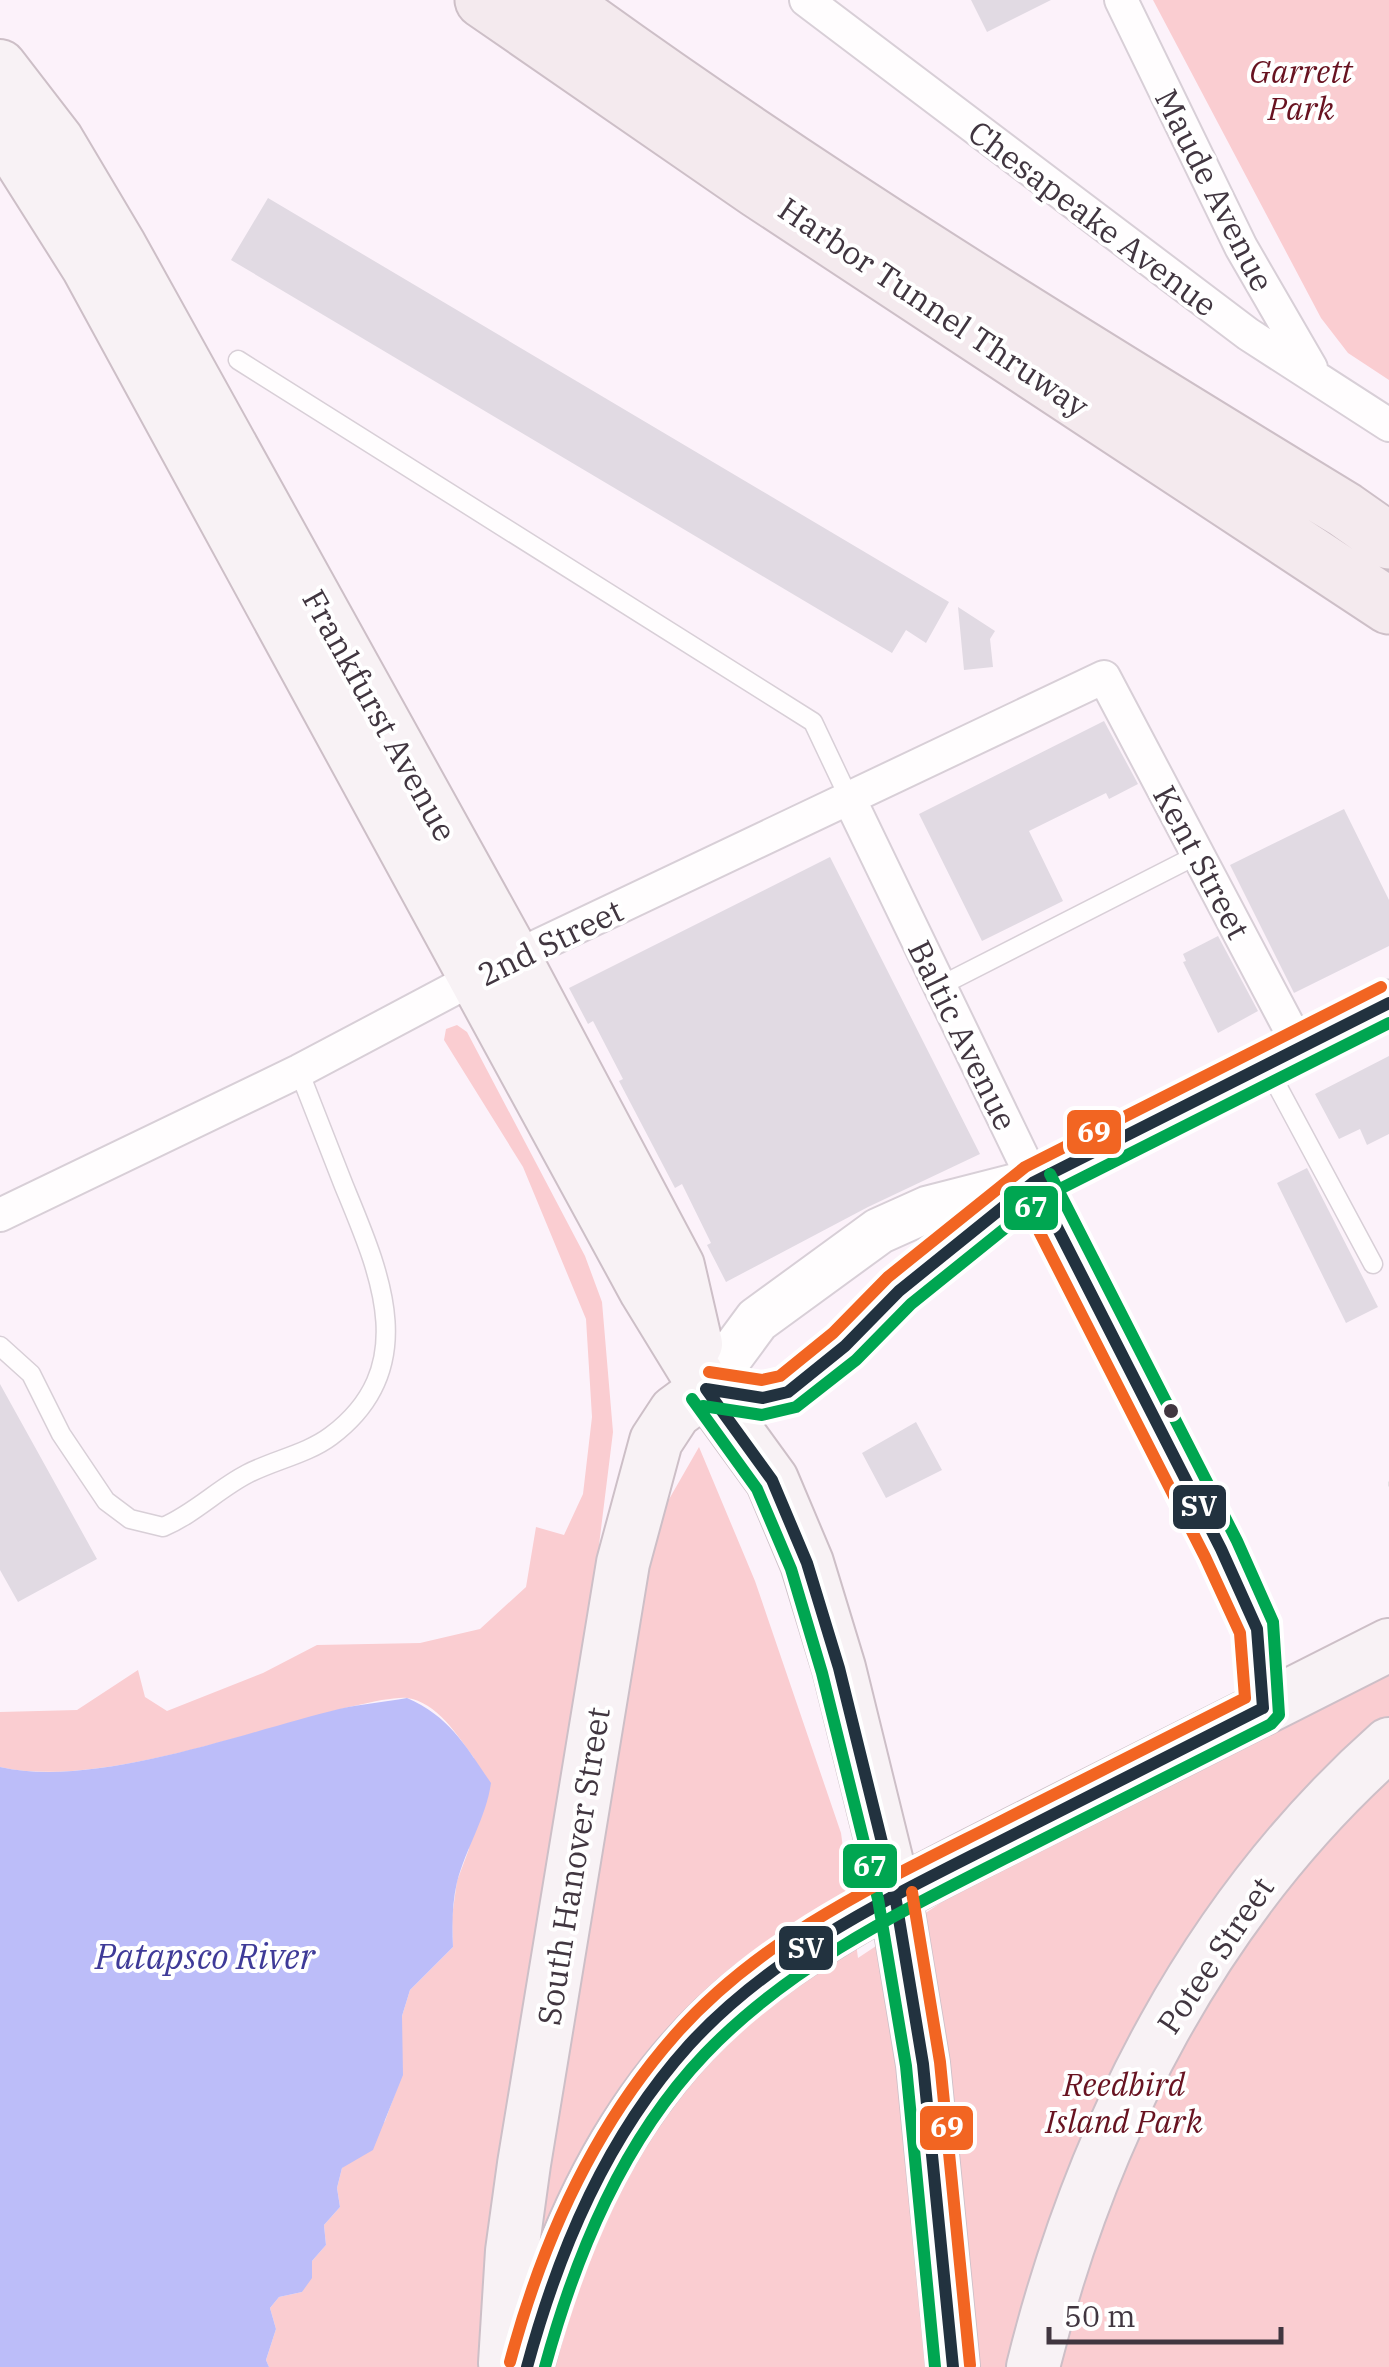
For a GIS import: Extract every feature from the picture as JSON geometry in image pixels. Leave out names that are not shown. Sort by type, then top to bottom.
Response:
[{"type":"highway","name":"Harbor Tunnel Thruway","points":[[483,0],[758,190],[1389,606]]},
{"type":"highway","name":"Harbor Tunnel Thruway","points":[[558,0],[785,159],[1020,312],[1367,522],[1389,541]]},
{"type":"main road","name":"Frankfurst Avenue","points":[[0,66],[57,140],[120,246],[495,968],[646,1291],[706,1389],[772,1480],[806,1563],[838,1668],[894,1894],[924,2064],[953,2367]]},
{"type":"main road","name":"Frankfurst Avenue","points":[[0,134],[88,267],[495,968]]},
{"type":"main road","name":"South Hanover Street","points":[[706,1389],[763,1398],[788,1392],[844,1346],[908,1284],[1034,1182],[1389,1003]]},
{"type":"main road","name":"South Hanover Street","points":[[504,2367],[512,2251],[524,2164],[622,1562],[656,1442],[675,1412],[706,1389],[756,1320],[879,1231],[928,1209],[1034,1182]]},
{"type":"main road","points":[[879,1231],[908,1284]]},
{"type":"main road","points":[[527,2367],[560,2254],[586,2195],[636,2111],[691,2043],[748,1990],[894,1894],[1389,1645]]},
{"type":"main road","name":"Potee Street","points":[[1032,2367],[1067,2245],[1099,2157],[1134,2082],[1182,1995],[1236,1916],[1304,1829],[1389,1744]]},
{"type":"street","name":"Chesapeake Avenue","points":[[806,0],[1248,334],[1389,425]]},
{"type":"street","name":"Maude Avenue","points":[[1121,0],[1241,247],[1316,376]]},
{"type":"street","name":"2nd Street","points":[[0,1215],[299,1071],[495,968],[1104,677]]},
{"type":"street","name":"Kent Street","points":[[1104,677],[1197,855],[1283,1056]]},
{"type":"street","name":"Baltic Avenue","points":[[849,798],[1257,1630],[1263,1708]]},
{"type":"lane","points":[[238,360],[813,722],[849,798]]},
{"type":"lane","points":[[940,986],[1197,855]]},
{"type":"lane","points":[[1283,1056],[1373,1264]]},
{"type":"lane","points":[[0,1346],[31,1374],[61,1434],[106,1501],[130,1519],[163,1527],[245,1474],[328,1438],[358,1412],[379,1378],[386,1348],[384,1292],[368,1241],[299,1071]]},
{"type":"green space","name":"Garrett Park","points":[[1153,0],[1389,0],[1389,380],[1348,353],[1321,318]]},
{"type":"green space","name":"Reedbird Island Park","points":[[457,1025],[467,1032],[585,1256],[602,1302],[613,1432],[599,1545],[647,1558],[668,1501],[699,1447],[755,1581],[841,1833],[858,1958],[963,1888],[1389,1674],[1389,2367],[269,2367],[266,2360],[276,2329],[270,2308],[279,2297],[302,2292],[312,2261],[326,2245],[324,2225],[340,2207],[337,2188],[342,2168],[385,2121],[402,2075],[402,2016],[410,1990],[453,1947],[457,1881],[469,1849],[474,1758],[437,1713],[418,1701],[398,1698],[154,1758],[72,1771],[34,1772],[0,1767],[0,1712],[77,1710],[138,1670],[145,1697],[167,1711],[263,1673],[317,1645],[420,1643],[480,1629],[526,1587],[536,1527],[564,1535],[583,1494],[592,1417],[586,1319],[523,1167],[444,1040],[446,1029]]},
{"type":"water","name":"Patapsco River","points":[[407,1698],[435,1714],[455,1733],[491,1783],[457,1882],[453,1947],[410,1990],[402,2016],[403,2075],[373,2150],[342,2168],[337,2188],[340,2207],[324,2225],[326,2245],[312,2261],[312,2278],[302,2292],[279,2297],[270,2308],[276,2329],[266,2360],[269,2367],[0,2367],[0,1767],[38,1772],[124,1764],[339,1709]]},
{"type":"building","points":[[971,0],[1051,0],[987,32]]},
{"type":"building","points":[[268,198],[949,602],[926,643],[906,630],[892,653],[231,260]]},
{"type":"building","points":[[958,607],[995,631],[990,639],[993,667],[964,670]]},
{"type":"building","points":[[1104,721],[1138,784],[1109,799],[1106,793],[1029,831],[1063,901],[982,941],[919,814]]},
{"type":"building","points":[[1344,809],[1389,900],[1389,946],[1294,993],[1230,865]]},
{"type":"building","points":[[830,857],[980,1154],[868,1207],[726,1282],[682,1184],[675,1188],[619,1081],[623,1079],[593,1021],[588,1024],[569,988]]},
{"type":"building","points":[[1218,936],[1258,1011],[1218,1033],[1183,962],[1183,954]]},
{"type":"building","points":[[1389,1056],[1389,1134],[1367,1145],[1360,1129],[1339,1139],[1315,1094]]},
{"type":"building","points":[[1307,1168],[1378,1307],[1346,1323],[1277,1183]]},
{"type":"building","points":[[0,1384],[97,1559],[18,1602],[0,1570]]},
{"type":"building","points":[[916,1422],[942,1470],[886,1498],[862,1453]]},
{"type":"transit line","name":"69","points":[[709,1372],[762,1380],[780,1376],[833,1333],[888,1277],[1025,1167],[1381,987]]},
{"type":"transit line","name":"SV","points":[[706,1389],[763,1398],[788,1392],[845,1346],[899,1291],[1034,1182],[1389,1003]]},
{"type":"transit line","name":"67","points":[[703,1406],[762,1415],[796,1407],[856,1360],[911,1304],[1044,1197],[1389,1023]]},
{"type":"transit line","name":"67","points":[[545,2367],[588,2241],[627,2161],[676,2088],[738,2022],[810,1967],[887,1920],[1271,1724],[1279,1715],[1273,1622],[1237,1541],[1050,1174]]},
{"type":"transit line","name":"SV","points":[[1034,1182],[1221,1549],[1257,1629],[1263,1708]]},
{"type":"transit line","name":"69","points":[[510,2362],[554,2231],[595,2148],[645,2071],[708,2001],[744,1970],[821,1916],[1245,1698],[1240,1633],[1018,1190]]},
{"type":"transit line","name":"SV","points":[[706,1389],[772,1480],[807,1563],[839,1668],[895,1895],[923,2064],[953,2367]]},
{"type":"transit line","name":"67","points":[[692,1399],[757,1489],[791,1569],[822,1673],[878,1899],[906,2066],[935,2367]]},
{"type":"transit line","name":"SV","points":[[527,2367],[554,2280],[610,2156],[660,2080],[722,2012],[795,1955],[875,1906],[1263,1708]]},
{"type":"transit line","name":"69","points":[[912,1892],[940,2062],[970,2365]]}]
